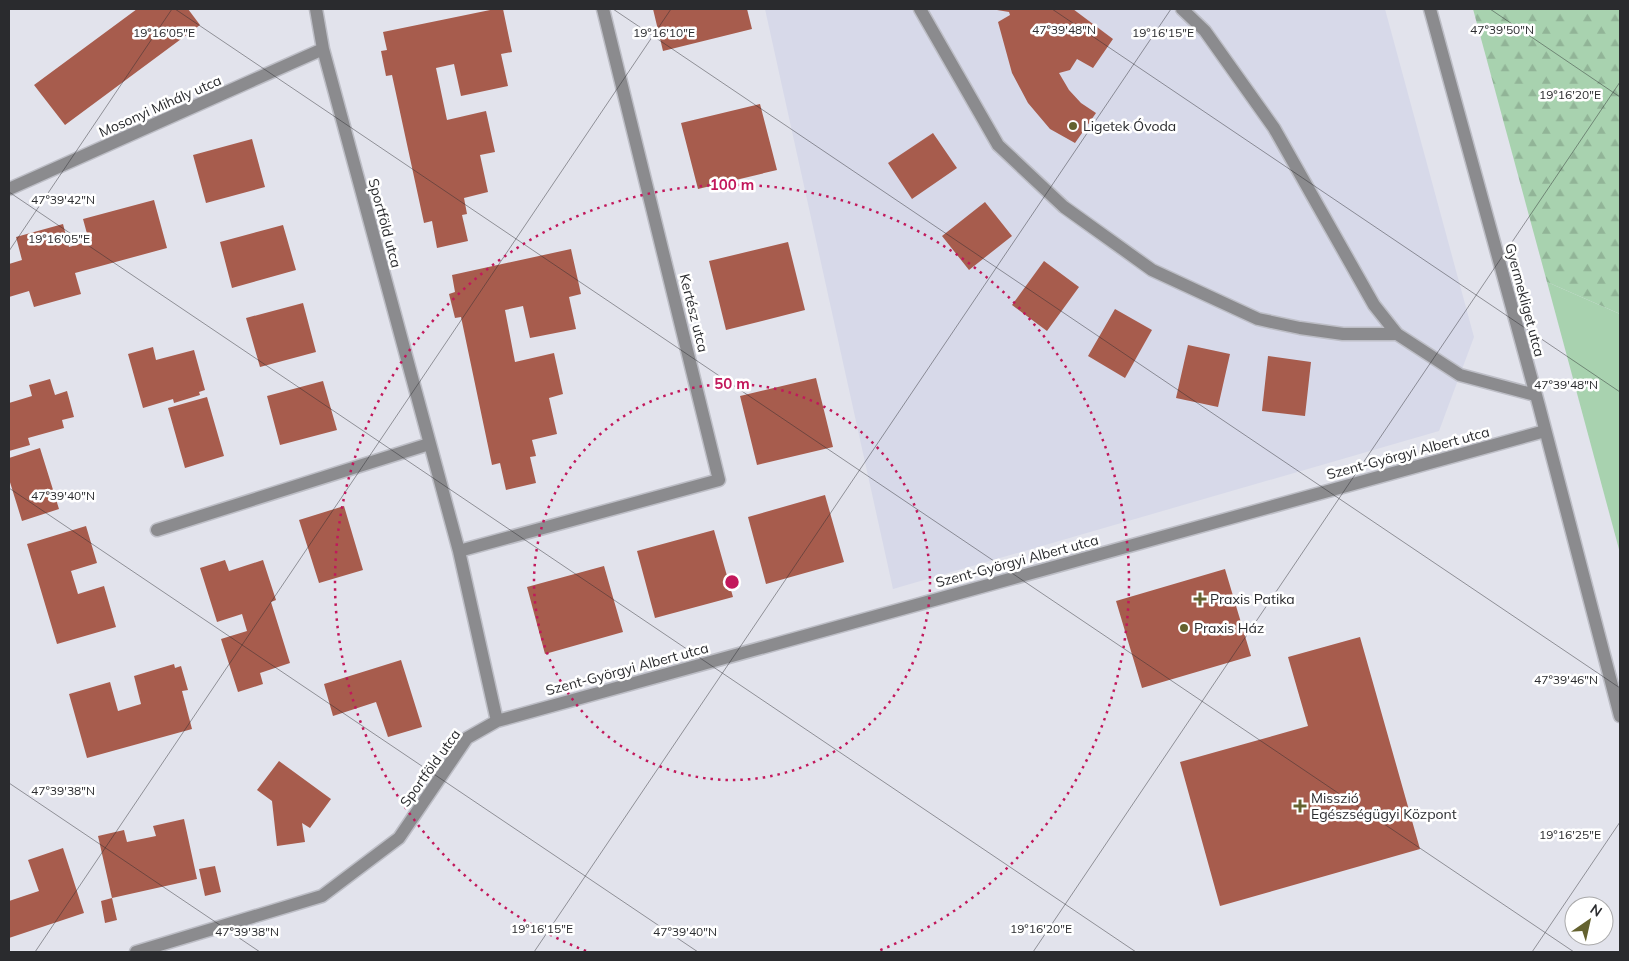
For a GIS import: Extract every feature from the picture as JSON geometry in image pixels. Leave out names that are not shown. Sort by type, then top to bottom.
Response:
[{"type":"street","name":"Sportföld utca","points":[[136,952],[322,896],[399,838],[467,738],[497,721],[460,551],[429,444],[323,49],[316,9]]},
{"type":"street","name":"Kertész utca","points":[[460,551],[719,480],[603,9]]},
{"type":"street","points":[[920,9],[998,145],[1064,207],[1152,270],[1258,319],[1300,328],[1343,334],[1397,334]]},
{"type":"street","points":[[1182,9],[1205,31],[1274,128],[1374,305],[1397,334],[1460,375],[1535,395]]},
{"type":"street","name":"Gyermekliget utca","points":[[1430,9],[1545,431],[1620,716]]},
{"type":"street","name":"Mosonyi Mihály utca","points":[[9,190],[323,49]]},
{"type":"street","name":"Szent-Györgyi Albert utca","points":[[497,721],[1545,431]]},
{"type":"street","points":[[157,530],[429,444]]},
{"type":"shaded area","points":[[765,9],[1385,9],[1474,337],[1439,431],[893,589]]},
{"type":"green space","points":[[1473,9],[1620,9],[1620,314],[1547,282]]},
{"type":"green space","points":[[1547,282],[1620,314],[1620,553]]},
{"type":"building","points":[[137,9],[188,9],[200,25],[65,125],[34,85]]},
{"type":"building","points":[[495,9],[503,9],[512,52],[501,54],[508,86],[461,96],[454,64],[436,68],[447,120],[486,111],[495,152],[480,155],[488,192],[464,198],[467,214],[462,215],[468,241],[437,248],[432,221],[424,223],[392,75],[386,76],[381,51],[387,50],[383,32]]},
{"type":"building","points":[[653,9],[747,9],[752,29],[663,51]]},
{"type":"building","points":[[991,9],[1073,9],[1113,39],[1093,68],[1077,59],[1070,70],[1059,73],[1069,90],[1081,103],[1096,113],[1075,143],[1050,129],[1028,103],[1012,73],[998,22],[1010,15],[1009,12]]},
{"type":"building","points":[[760,104],[777,170],[698,189],[681,123]]},
{"type":"building","points":[[933,133],[957,168],[912,199],[888,163]]},
{"type":"building","points":[[252,139],[265,187],[206,203],[193,155]]},
{"type":"building","points":[[154,200],[167,248],[75,273],[81,294],[34,307],[29,291],[9,297],[9,264],[22,260],[16,237],[63,224],[69,247],[89,241],[83,219]]},
{"type":"building","points":[[985,202],[1012,236],[969,270],[942,236]]},
{"type":"building","points":[[283,225],[296,270],[232,288],[220,242]]},
{"type":"building","points":[[788,242],[805,310],[726,330],[709,261]]},
{"type":"building","points":[[571,249],[581,294],[569,297],[576,329],[530,338],[523,306],[505,310],[515,362],[554,353],[563,394],[549,398],[557,434],[532,440],[536,456],[530,457],[536,483],[506,490],[500,463],[492,465],[461,317],[455,318],[449,294],[455,292],[452,275]]},
{"type":"building","points":[[1044,261],[1079,287],[1047,331],[1012,305]]},
{"type":"building","points":[[303,303],[316,352],[260,367],[246,318]]},
{"type":"building","points":[[1115,309],[1152,330],[1125,378],[1088,356]]},
{"type":"building","points":[[1188,345],[1230,354],[1218,407],[1176,398]]},
{"type":"building","points":[[153,347],[156,360],[194,350],[205,390],[199,392],[200,395],[174,403],[173,399],[143,408],[128,354]]},
{"type":"building","points":[[1268,356],[1311,362],[1305,416],[1262,411]]},
{"type":"building","points":[[816,378],[833,447],[757,465],[740,396]]},
{"type":"building","points":[[50,379],[55,395],[67,391],[74,417],[62,420],[64,428],[28,438],[30,445],[9,451],[9,403],[32,396],[29,385]]},
{"type":"building","points":[[323,381],[337,430],[280,445],[267,396]]},
{"type":"building","points":[[207,397],[224,456],[185,468],[168,408]]},
{"type":"building","points":[[40,448],[59,509],[22,521],[9,479],[9,458]]},
{"type":"building","points":[[825,495],[844,562],[766,584],[748,517]]},
{"type":"building","points":[[344,506],[363,570],[319,583],[299,520]]},
{"type":"building","points":[[86,526],[97,563],[71,571],[78,594],[104,586],[116,627],[57,644],[27,544]]},
{"type":"building","points":[[714,530],[733,597],[655,618],[637,551]]},
{"type":"building","points":[[225,560],[229,571],[263,560],[276,600],[271,602],[290,663],[260,673],[263,684],[238,692],[221,639],[247,631],[242,614],[217,622],[200,568]]},
{"type":"building","points":[[604,566],[623,632],[545,654],[527,587]]},
{"type":"building","name":"Praxis Ház","points":[[1225,569],[1251,656],[1142,688],[1116,601]]},
{"type":"building","name":"Misszió Egészségügyi Központ","points":[[1360,637],[1420,849],[1220,906],[1180,762],[1308,726],[1288,657]]},
{"type":"building","points":[[401,660],[422,727],[388,737],[376,702],[333,716],[324,684]]},
{"type":"building","points":[[174,664],[175,668],[181,666],[188,690],[182,691],[192,729],[87,758],[69,694],[110,682],[118,711],[141,704],[134,676]]},
{"type":"building","points":[[279,761],[331,799],[310,828],[302,823],[305,842],[277,846],[272,801],[257,790]]},
{"type":"building","points":[[184,819],[197,879],[112,898],[98,836],[124,830],[127,842],[156,836],[153,826]]},
{"type":"building","points":[[63,848],[84,913],[9,938],[9,901],[39,891],[28,860]]},
{"type":"building","points":[[215,866],[221,892],[205,896],[199,869]]},
{"type":"building","points":[[112,898],[117,920],[105,923],[101,901]]},
{"type":"place","name":"Ligetek Óvoda","points":[[1073,126]]},
{"type":"place","name":"Praxis Patika","points":[[1200,599]]},
{"type":"place","name":"Praxis Ház","points":[[1184,628]]},
{"type":"place","name":"Misszió Egészségügyi Központ","points":[[1300,806]]}]
